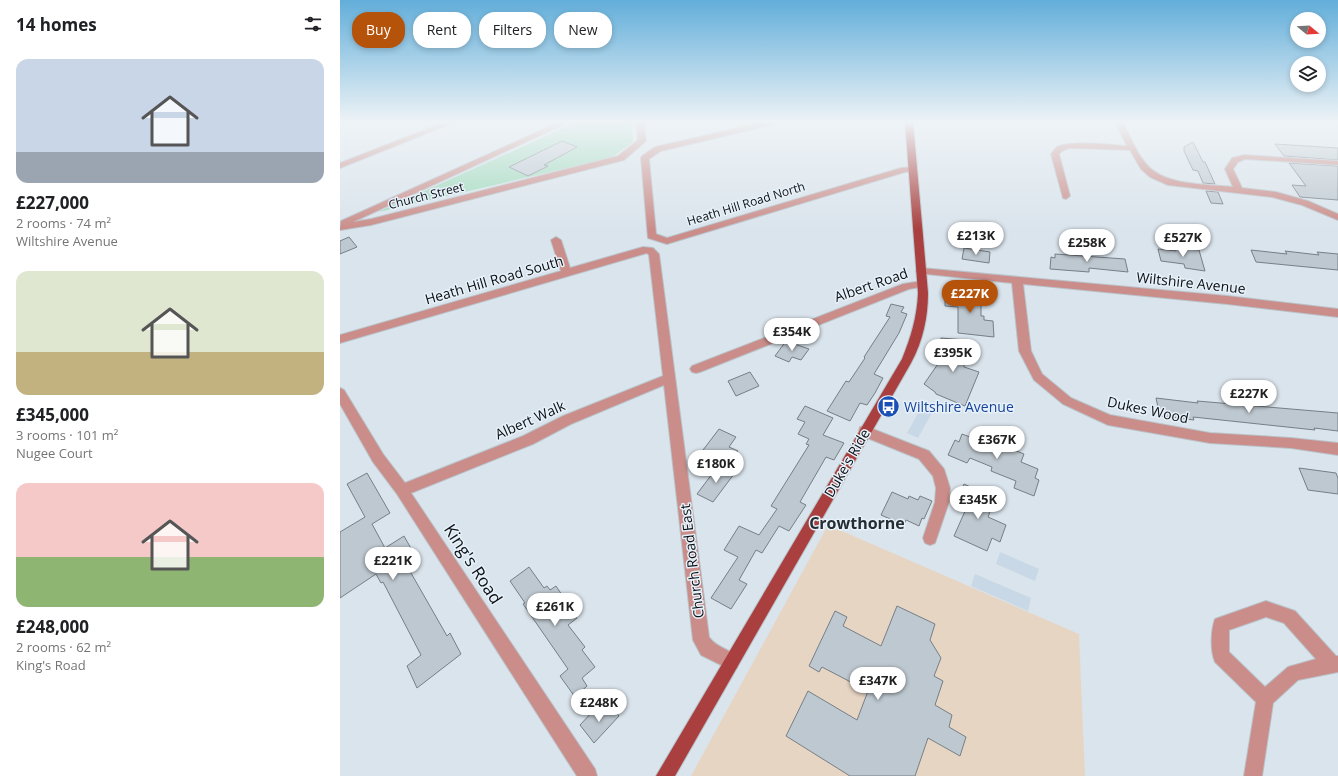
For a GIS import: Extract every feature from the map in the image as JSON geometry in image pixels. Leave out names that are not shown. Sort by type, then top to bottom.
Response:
[{"type":"main road","name":"Duke's Ride","points":[[666,776],[907,360],[916,340],[922,318],[922,278],[912,158]]},
{"type":"street","points":[[340,166],[360,158]]},
{"type":"street","points":[[340,226],[487,158]]},
{"type":"street","name":"Church Street","points":[[340,226],[371,222],[620,158]]},
{"type":"street","name":"Heath Hill Road North","points":[[645,158],[649,194],[651,236],[668,241],[797,201],[904,170],[913,169]]},
{"type":"street","points":[[1056,158],[1066,196]]},
{"type":"street","points":[[1138,158],[1144,167],[1153,175],[1171,183],[1185,186],[1238,189],[1274,194],[1305,203],[1338,217]]},
{"type":"street","points":[[1238,189],[1229,168],[1235,160],[1243,158]]},
{"type":"street","points":[[1248,158],[1338,163]]},
{"type":"street","points":[[556,240],[567,273]]},
{"type":"street","name":"Heath Hill Road South","points":[[340,339],[643,250],[650,250],[654,254]]},
{"type":"street","name":"Church Road East","points":[[654,254],[701,640],[707,649],[731,662]]},
{"type":"street","name":"Wiltshire Avenue","points":[[922,278],[1017,280],[1227,300],[1338,313]]},
{"type":"street","name":"Albert Road","points":[[696,369],[906,286],[922,278]]},
{"type":"street","name":"Dukes Wood","points":[[1017,280],[1025,351],[1038,377],[1067,401],[1115,422],[1210,438],[1291,443],[1338,448]]},
{"type":"street","name":"Albert Walk","points":[[402,490],[528,440],[567,420],[670,378]]},
{"type":"street","name":"King's Road","points":[[340,393],[378,458],[402,490],[588,776]]},
{"type":"street","points":[[865,431],[924,455],[939,473],[943,488],[942,502],[930,538]]},
{"type":"street","points":[[1265,699],[1221,656],[1221,625],[1266,609],[1289,616],[1335,664]]},
{"type":"street","points":[[1253,776],[1265,699],[1294,673],[1335,664]]},
{"type":"shaded area","points":[[922,406],[933,411],[918,438],[907,433]]},
{"type":"shaded area","points":[[828,525],[1079,634],[1085,776],[691,776]]},
{"type":"shaded area","points":[[1000,552],[1039,569],[1035,581],[996,564]]},
{"type":"shaded area","points":[[975,574],[1031,598],[1028,611],[971,586]]},
{"type":"green space","points":[[497,158],[610,158],[378,212]]},
{"type":"building","points":[[527,158],[556,158],[544,165],[548,166],[528,176],[509,167]]},
{"type":"building","points":[[1187,158],[1201,158],[1203,162],[1205,162],[1215,184],[1203,183],[1198,171],[1193,170]]},
{"type":"building","points":[[1314,158],[1338,158],[1338,160]]},
{"type":"building","points":[[1289,163],[1338,166],[1338,200],[1300,197],[1292,185],[1306,186]]},
{"type":"building","points":[[1206,191],[1218,192],[1223,204],[1211,203]]},
{"type":"building","points":[[349,237],[357,247],[340,254],[340,241]]},
{"type":"building","points":[[964,248],[990,252],[989,263],[962,259]]},
{"type":"building","points":[[1175,248],[1199,250],[1205,271],[1185,268],[1184,264],[1161,261],[1158,249],[1176,251]]},
{"type":"building","points":[[1251,250],[1287,254],[1285,251],[1319,255],[1317,252],[1338,254],[1338,270],[1256,262]]},
{"type":"building","points":[[1055,254],[1125,259],[1128,272],[1089,268],[1089,272],[1050,269],[1051,257],[1055,258]]},
{"type":"building","points":[[945,292],[981,295],[981,316],[984,316],[984,320],[993,321],[994,337],[958,333],[958,307],[945,306]]},
{"type":"building","points":[[891,304],[904,307],[901,312],[907,314],[899,333],[874,374],[883,378],[875,393],[867,405],[860,403],[850,421],[827,411],[846,381],[849,382],[890,317],[886,316]]},
{"type":"building","points":[[941,338],[966,340],[964,367],[979,372],[965,406],[936,394],[924,384],[940,361]]},
{"type":"building","points":[[786,341],[809,349],[801,360],[792,357],[789,362],[775,356]]},
{"type":"building","points":[[750,372],[759,386],[736,396],[728,381]]},
{"type":"building","points":[[1156,398],[1198,403],[1197,401],[1338,413],[1338,431],[1314,428],[1315,430],[1193,417],[1194,420],[1160,416]]},
{"type":"building","points":[[805,406],[833,418],[823,435],[844,443],[834,460],[826,457],[800,502],[806,505],[789,531],[779,526],[762,553],[756,550],[739,580],[747,584],[731,609],[711,598],[738,557],[724,550],[739,526],[759,535],[777,509],[771,506],[809,445],[806,444],[809,439],[798,434],[805,422],[797,419]]},
{"type":"building","points":[[719,429],[736,437],[729,447],[738,451],[727,466],[700,454]]},
{"type":"building","points":[[962,434],[978,440],[981,434],[1002,442],[1001,445],[1024,454],[1021,462],[1038,469],[1035,478],[1039,480],[1034,496],[1014,488],[1016,481],[991,471],[992,467],[970,458],[967,463],[948,455],[955,440],[959,442]]},
{"type":"building","points":[[718,466],[734,474],[713,502],[697,494]]},
{"type":"building","points":[[1299,468],[1336,473],[1338,478],[1338,494],[1308,490]]},
{"type":"building","points":[[367,473],[390,513],[372,524],[385,548],[404,536],[417,559],[407,566],[447,636],[450,633],[461,654],[417,688],[407,666],[421,655],[383,582],[381,583],[376,574],[340,598],[340,532],[365,517],[347,484]]},
{"type":"building","points":[[964,484],[977,490],[976,493],[994,501],[988,517],[1006,525],[1000,542],[992,538],[987,551],[954,536],[966,509],[961,507],[964,500],[958,497]]},
{"type":"building","points":[[892,492],[908,499],[909,496],[918,500],[920,496],[932,501],[924,519],[922,518],[919,526],[906,520],[904,525],[881,515]]},
{"type":"building","points":[[529,567],[544,588],[547,586],[550,590],[556,586],[564,598],[563,600],[577,618],[568,625],[585,647],[582,650],[595,667],[582,678],[587,686],[575,697],[560,676],[568,669],[523,604],[525,603],[510,581]]},
{"type":"building","points":[[897,606],[935,624],[930,640],[941,658],[934,676],[943,681],[935,705],[952,715],[949,727],[966,737],[960,756],[928,738],[915,776],[850,776],[786,736],[808,691],[857,720],[868,691],[822,667],[819,672],[809,666],[835,611],[847,617],[843,626],[881,646]]},
{"type":"building","points":[[610,705],[619,716],[594,743],[580,725],[594,710],[599,717]]},
{"type":"place","name":"Wiltshire Avenue","points":[[888,407]]},
{"type":"district","name":"Crowthorne","points":[[857,523]]}]
